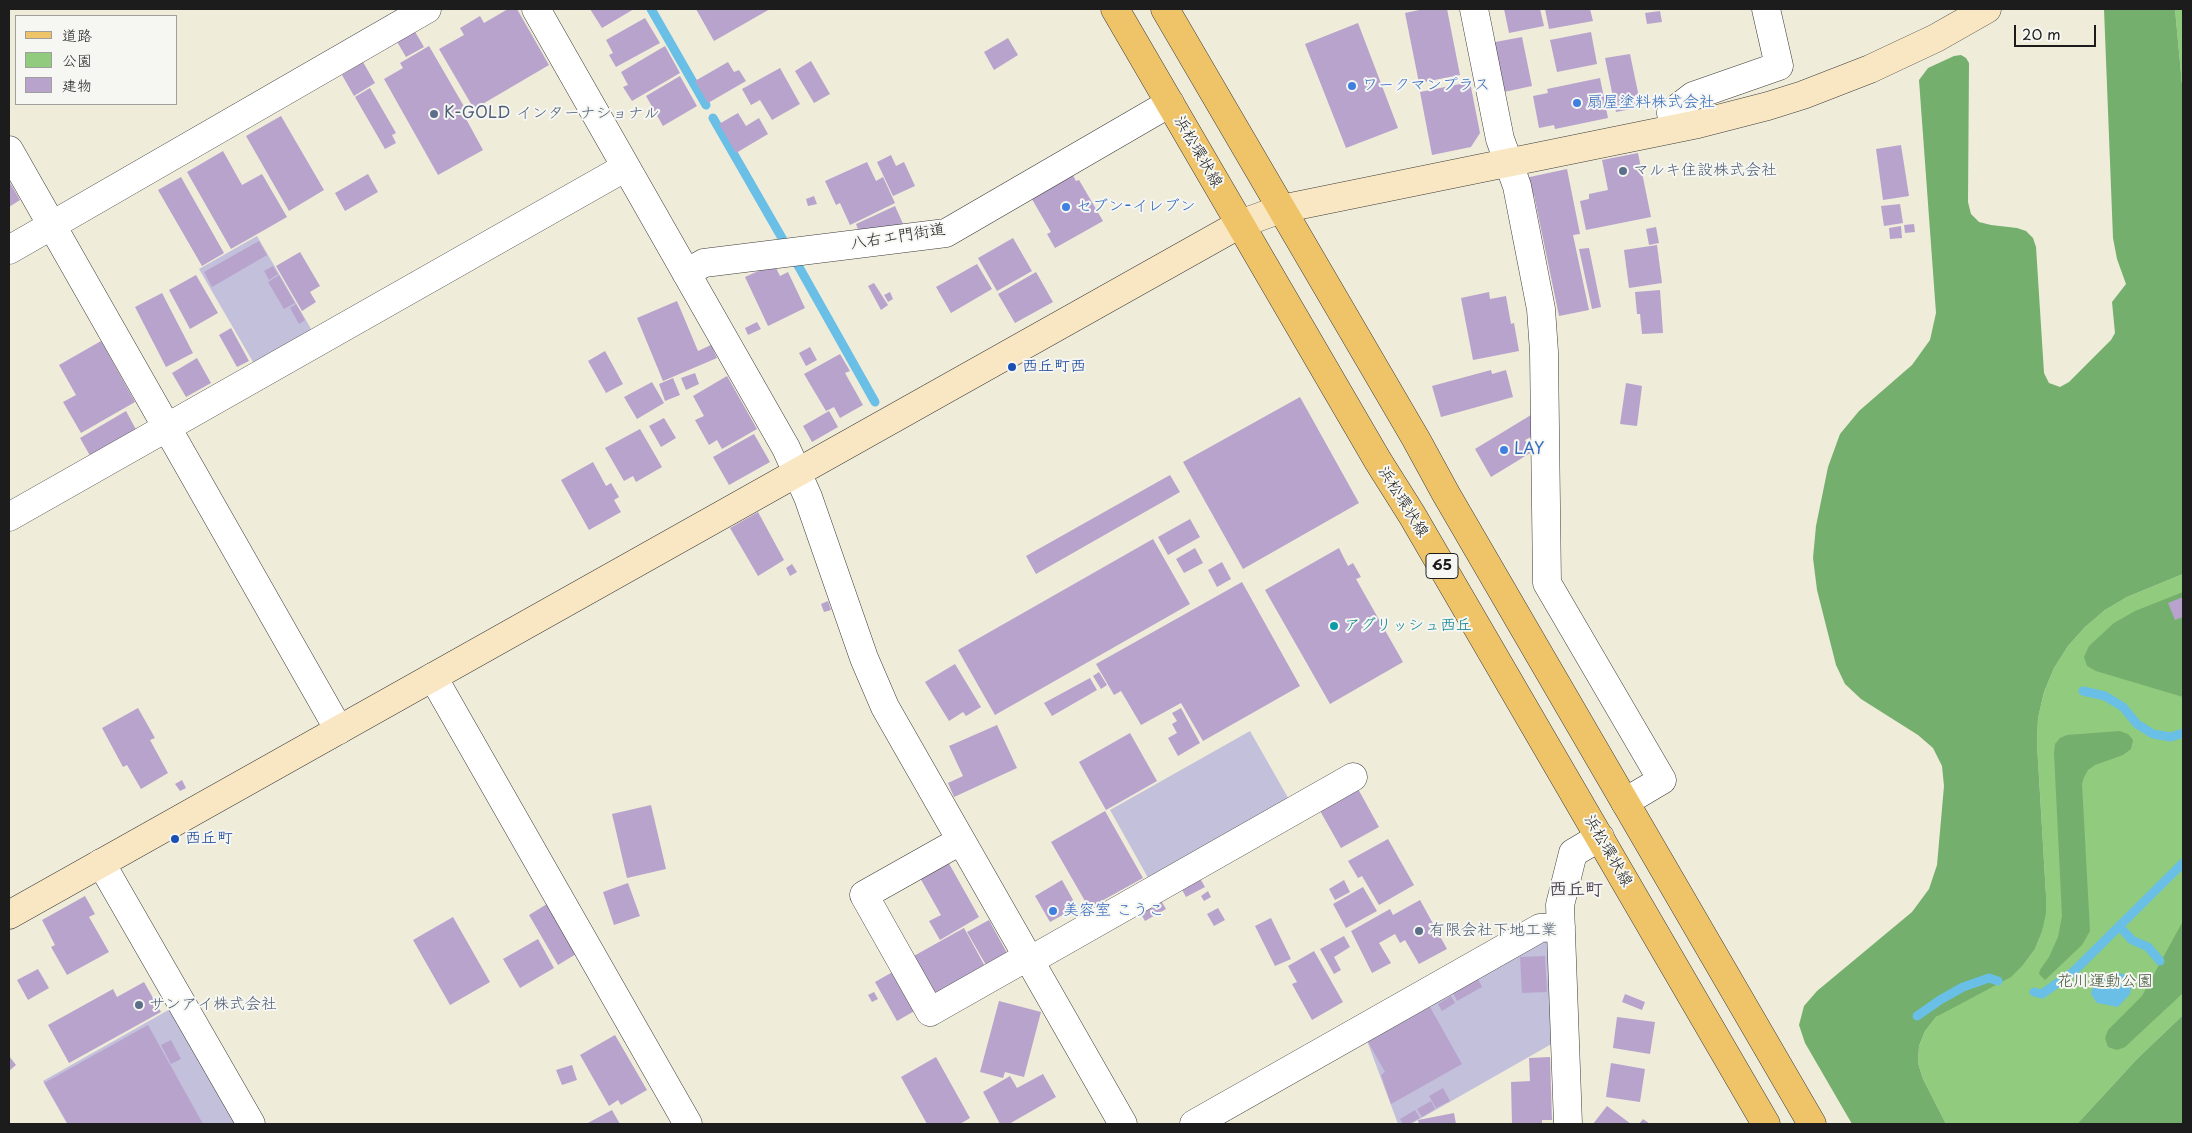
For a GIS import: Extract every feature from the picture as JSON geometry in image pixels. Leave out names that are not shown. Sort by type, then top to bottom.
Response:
[{"type":"main road","name":"浜松環状線","points":[[1115,9],[1766,1124]]},
{"type":"main road","name":"65","points":[[1165,9],[1812,1124]]},
{"type":"street","points":[[9,250],[428,9]]},
{"type":"street","points":[[536,9],[786,448],[808,497],[861,649],[878,691],[898,731],[1122,1124]]},
{"type":"street","points":[[1474,9],[1500,139],[1520,204],[1538,287],[1543,330],[1547,583],[1662,780],[1625,802]]},
{"type":"street","points":[[1674,128],[1671,113],[1693,96],[1779,66],[1766,9]]},
{"type":"street","points":[[9,915],[1240,224],[1281,209],[1751,111],[1837,82],[1903,54],[1987,9]]},
{"type":"street","name":"八右エ門街道","points":[[686,274],[704,263],[946,233],[1170,104]]},
{"type":"street","points":[[9,150],[339,730]]},
{"type":"street","points":[[9,517],[626,167]]},
{"type":"street","points":[[433,677],[688,1124]]},
{"type":"street","points":[[960,841],[864,895],[930,1012],[1353,777]]},
{"type":"street","points":[[1568,1124],[1560,905],[1573,853],[1600,838]]},
{"type":"street","points":[[102,863],[251,1124]]},
{"type":"street","points":[[1194,1124],[1540,928],[1561,927]]},
{"type":"shaded area","points":[[257,236],[314,334],[256,367],[199,269]]},
{"type":"shaded area","points":[[1250,731],[1291,803],[1151,883],[1110,810]]},
{"type":"shaded area","points":[[1545,937],[1551,940],[1555,1042],[1411,1124],[1398,1124],[1366,1038]]},
{"type":"shaded area","points":[[172,1008],[239,1124],[67,1124],[43,1081]]},
{"type":"green space","points":[[2104,9],[2175,9],[2183,95],[2183,574],[2127,597],[2105,610],[2085,627],[2068,646],[2054,668],[2044,692],[2038,718],[2037,744],[2046,895],[2046,913],[2042,932],[2035,949],[2011,977],[1936,1017],[1925,1031],[1919,1046],[1918,1063],[1923,1079],[1946,1124],[1852,1124],[1805,1043],[1799,1025],[1804,1006],[1817,991],[1912,912],[1929,889],[1937,865],[1944,786],[1942,766],[1933,748],[1918,735],[1861,699],[1845,684],[1836,665],[1817,590],[1813,558],[1816,526],[1828,467],[1840,434],[1859,411],[1912,365],[1930,340],[1936,313],[1919,80],[1928,68],[1954,56],[1961,55],[1969,63],[1968,202],[1971,214],[1979,222],[2017,228],[2026,231],[2033,238],[2036,247],[2044,373],[2049,383],[2060,387],[2069,382],[2111,340],[2115,333],[2112,302],[2126,284],[2117,259],[2113,238]]},
{"type":"green space","points":[[2175,9],[2183,9],[2183,95]]},
{"type":"green space","name":"花川運動公園","points":[[2183,574],[2183,1015],[2137,1059],[2077,1124],[1946,1124],[1923,1079],[1918,1063],[1919,1046],[1925,1031],[1936,1017],[2024,964],[2035,949],[2042,932],[2046,895],[2037,744],[2038,718],[2044,692],[2054,668],[2068,646],[2085,627],[2105,610],[2127,597]]},
{"type":"green space","points":[[2183,592],[2183,697],[2096,671],[2087,666],[2084,657],[2089,646],[2114,623],[2135,611]]},
{"type":"green space","points":[[2120,731],[2128,734],[2133,740],[2131,749],[2123,755],[2095,765],[2088,770],[2082,784],[2090,931],[2082,945],[2045,980],[2039,974],[2040,970],[2049,957],[2058,937],[2062,916],[2055,744],[2060,738],[2067,735]]},
{"type":"green space","points":[[2183,921],[2183,993],[2125,1047],[2117,1050],[2108,1047],[2105,1038],[2108,1030],[2142,996]]},
{"type":"green space","points":[[2183,1015],[2183,1124],[2077,1124],[2137,1059]]},
{"type":"water","points":[[2118,972],[2129,977],[2132,983],[2130,994],[2118,1007],[2097,1003],[2091,994],[2092,989],[2112,973]]},
{"type":"building","points":[[508,9],[517,9],[549,65],[474,109],[439,49],[464,35],[460,28],[480,16],[484,23]]},
{"type":"building","points":[[590,9],[634,9],[602,28]]},
{"type":"building","points":[[696,9],[770,9],[714,41]]},
{"type":"building","points":[[1424,9],[1447,9],[1460,75],[1419,83],[1405,13]]},
{"type":"building","points":[[1504,9],[1540,9],[1544,26],[1509,33]]},
{"type":"building","points":[[1545,9],[1590,9],[1593,21],[1549,29]]},
{"type":"building","points":[[1660,11],[1662,22],[1647,24],[1645,13]]},
{"type":"building","points":[[645,18],[660,43],[616,67],[609,55],[613,53],[606,40]]},
{"type":"building","name":"ワークマンプラス","points":[[1358,23],[1398,128],[1346,148],[1305,44]]},
{"type":"building","points":[[414,30],[424,47],[406,57],[396,40]]},
{"type":"building","points":[[1591,32],[1597,64],[1557,72],[1550,40]]},
{"type":"building","points":[[1522,37],[1532,86],[1504,92],[1490,43]]},
{"type":"building","points":[[1008,38],[1018,55],[994,70],[984,52]]},
{"type":"building","points":[[429,46],[469,115],[465,117],[483,150],[438,175],[384,79],[403,68],[400,63]]},
{"type":"building","points":[[665,46],[680,73],[632,101],[623,87],[628,85],[621,72]]},
{"type":"building","points":[[1630,54],[1641,107],[1616,112],[1605,58]]},
{"type":"building","points":[[811,61],[830,94],[814,103],[795,71]]},
{"type":"building","points":[[363,62],[375,83],[354,96],[342,75]]},
{"type":"building","points":[[728,62],[734,72],[739,70],[746,81],[708,103],[695,81]]},
{"type":"building","points":[[780,68],[800,104],[772,120],[760,100],[751,105],[742,89]]},
{"type":"building","points":[[680,76],[697,106],[663,126],[646,96]]},
{"type":"building","points":[[1600,78],[1608,118],[1555,129],[1554,125],[1539,128],[1533,96],[1548,93],[1547,89]]},
{"type":"building","points":[[1470,82],[1480,133],[1471,147],[1432,155],[1420,92]]},
{"type":"building","points":[[370,88],[396,133],[392,135],[396,143],[385,149],[355,97]]},
{"type":"building","points":[[738,113],[746,126],[759,118],[768,134],[736,153],[719,124]]},
{"type":"building","points":[[281,116],[324,190],[289,211],[246,136]]},
{"type":"building","points":[[1901,145],[1909,196],[1883,200],[1876,149]]},
{"type":"building","points":[[223,151],[242,185],[262,174],[287,217],[231,249],[187,172]]},
{"type":"building","points":[[1638,153],[1651,217],[1586,230],[1580,201],[1589,199],[1589,194],[1608,190],[1602,160]]},
{"type":"building","points":[[891,155],[896,166],[904,162],[915,186],[893,196],[877,162]]},
{"type":"building","points":[[867,162],[876,181],[883,177],[895,203],[850,225],[840,203],[836,205],[825,181]]},
{"type":"building","points":[[1567,169],[1580,234],[1573,235],[1589,310],[1559,316],[1534,195],[1529,196],[1525,178]]},
{"type":"building","name":"セブン-イレブン","points":[[1070,170],[1076,181],[1079,180],[1103,221],[1055,248],[1047,234],[1051,232],[1029,194]]},
{"type":"building","points":[[368,174],[378,192],[345,211],[335,193]]},
{"type":"building","points":[[181,177],[224,253],[202,266],[158,190]]},
{"type":"building","points":[[9,181],[20,200],[9,207]]},
{"type":"building","points":[[814,196],[817,204],[808,206],[806,199]]},
{"type":"building","points":[[1900,204],[1903,223],[1884,226],[1881,206]]},
{"type":"building","points":[[895,206],[904,226],[859,232],[856,224]]},
{"type":"building","points":[[1914,224],[1915,232],[1905,233],[1904,225]]},
{"type":"building","points":[[1901,226],[1902,238],[1890,239],[1889,228]]},
{"type":"building","points":[[1656,227],[1659,243],[1649,245],[1646,229]]},
{"type":"building","points":[[1013,238],[1032,271],[997,291],[978,258]]},
{"type":"building","points":[[259,241],[267,255],[212,287],[204,272]]},
{"type":"building","points":[[1657,245],[1662,283],[1629,288],[1624,250]]},
{"type":"building","points":[[1589,248],[1601,307],[1592,309],[1579,249]]},
{"type":"building","points":[[300,252],[320,286],[310,292],[316,302],[302,311],[276,266]]},
{"type":"building","points":[[774,264],[780,276],[788,272],[805,308],[768,326],[745,277]]},
{"type":"building","points":[[977,264],[992,289],[951,313],[936,287]]},
{"type":"building","points":[[273,266],[278,274],[269,280],[264,271]]},
{"type":"building","points":[[1036,272],[1053,302],[1015,323],[998,294]]},
{"type":"building","points":[[196,275],[218,313],[190,329],[169,290]]},
{"type":"building","points":[[279,275],[295,303],[284,309],[268,282]]},
{"type":"building","points":[[874,283],[888,305],[881,310],[868,286]]},
{"type":"building","points":[[1660,290],[1663,333],[1642,334],[1640,314],[1637,314],[1635,292]]},
{"type":"building","points":[[890,292],[893,299],[888,302],[884,295]]},
{"type":"building","points":[[1489,292],[1490,299],[1506,296],[1511,324],[1514,323],[1519,351],[1473,360],[1461,298]]},
{"type":"building","points":[[162,293],[193,353],[166,367],[135,307]]},
{"type":"building","points":[[677,301],[698,351],[711,345],[717,358],[663,381],[637,318]]},
{"type":"building","points":[[296,304],[305,320],[299,324],[290,308]]},
{"type":"building","points":[[757,322],[761,329],[748,335],[745,328]]},
{"type":"building","points":[[231,328],[249,361],[237,367],[219,335]]},
{"type":"building","points":[[101,341],[135,402],[81,433],[63,402],[76,395],[59,365]]},
{"type":"building","points":[[810,347],[817,360],[806,366],[799,353]]},
{"type":"building","points":[[605,351],[623,384],[606,393],[588,361]]},
{"type":"building","points":[[840,354],[850,371],[845,373],[863,405],[840,418],[834,407],[826,411],[804,374]]},
{"type":"building","points":[[197,358],[211,383],[186,397],[172,373]]},
{"type":"building","points":[[1491,370],[1492,374],[1506,370],[1513,397],[1441,417],[1432,386]]},
{"type":"building","points":[[695,373],[699,384],[686,390],[681,378]]},
{"type":"building","points":[[727,376],[757,429],[722,449],[717,440],[709,445],[695,420],[704,416],[693,396]]},
{"type":"building","points":[[673,378],[680,395],[665,401],[659,384]]},
{"type":"building","points":[[652,382],[664,403],[637,419],[624,397]]},
{"type":"building","points":[[1626,383],[1642,386],[1637,426],[1620,424]]},
{"type":"building","points":[[1300,397],[1359,503],[1243,569],[1183,462]]},
{"type":"building","points":[[126,411],[139,435],[93,461],[80,438]]},
{"type":"building","points":[[829,411],[838,427],[812,442],[803,426]]},
{"type":"building","points":[[1531,415],[1533,436],[1525,440],[1532,452],[1491,477],[1475,449]]},
{"type":"building","points":[[664,418],[676,438],[661,447],[649,426]]},
{"type":"building","points":[[640,429],[662,467],[636,482],[633,476],[624,481],[605,448]]},
{"type":"building","points":[[754,434],[770,462],[729,485],[713,457]]},
{"type":"building","points":[[593,462],[606,486],[611,483],[619,497],[614,500],[621,512],[589,530],[561,480]]},
{"type":"building","points":[[1170,475],[1180,492],[1036,574],[1026,556]]},
{"type":"building","points":[[758,512],[784,560],[758,576],[730,528]]},
{"type":"building","points":[[1190,519],[1200,537],[1168,555],[1158,537]]},
{"type":"building","points":[[1153,539],[1190,604],[995,715],[958,650]]},
{"type":"building","points":[[1195,548],[1203,563],[1184,573],[1176,559]]},
{"type":"building","name":"アグリッシュ西丘","points":[[1339,548],[1348,566],[1353,563],[1361,577],[1356,579],[1403,662],[1330,704],[1265,590]]},
{"type":"building","points":[[1222,562],[1231,579],[1217,587],[1208,570]]},
{"type":"building","points":[[792,564],[797,572],[790,576],[786,568]]},
{"type":"building","points":[[1242,582],[1300,686],[1203,741],[1181,703],[1141,725],[1121,691],[1114,695],[1096,664]]},
{"type":"building","points":[[2183,597],[2183,617],[2175,620],[2168,603]]},
{"type":"building","points":[[828,601],[831,610],[824,612],[821,604]]},
{"type":"building","points":[[955,664],[981,707],[966,716],[963,712],[949,721],[925,682]]},
{"type":"building","points":[[1099,672],[1107,685],[1101,689],[1093,676]]},
{"type":"building","points":[[1090,678],[1097,690],[1052,716],[1044,703]]},
{"type":"building","points":[[138,708],[155,738],[150,740],[168,773],[141,789],[127,765],[123,767],[102,728]]},
{"type":"building","points":[[1181,708],[1200,743],[1178,756],[1168,738],[1177,733],[1172,724],[1177,721],[1172,713]]},
{"type":"building","points":[[997,725],[1017,768],[954,797],[948,783],[963,776],[949,746]]},
{"type":"building","points":[[1130,733],[1157,781],[1106,810],[1079,762]]},
{"type":"building","points":[[182,780],[186,788],[180,791],[175,784]]},
{"type":"building","points":[[1357,787],[1379,827],[1341,848],[1319,809]]},
{"type":"building","points":[[651,805],[666,869],[627,878],[612,814]]},
{"type":"building","points":[[1105,811],[1143,878],[1089,908],[1051,842]]},
{"type":"building","points":[[1388,839],[1414,885],[1379,905],[1362,876],[1358,878],[1348,861]]},
{"type":"building","points":[[947,860],[979,917],[940,940],[929,921],[941,915],[919,876]]},
{"type":"building","points":[[1198,875],[1205,887],[1186,897],[1180,886]]},
{"type":"building","points":[[1062,880],[1077,907],[1050,922],[1035,896]]},
{"type":"building","points":[[1344,880],[1350,892],[1335,900],[1329,889]]},
{"type":"building","points":[[628,883],[640,916],[614,925],[603,892]]},
{"type":"building","points":[[1363,887],[1377,911],[1346,928],[1333,904]]},
{"type":"building","points":[[1208,891],[1211,897],[1204,901],[1201,896]]},
{"type":"building","points":[[85,896],[95,914],[89,917],[109,952],[67,975],[51,947],[55,945],[42,920]]},
{"type":"building","points":[[1159,897],[1166,909],[1145,921],[1138,909]]},
{"type":"building","points":[[1420,900],[1447,949],[1419,964],[1405,940],[1400,943],[1395,934],[1379,943],[1391,963],[1372,973],[1351,931],[1390,909],[1393,915]]},
{"type":"building","points":[[547,904],[576,954],[558,965],[529,915]]},
{"type":"building","points":[[1218,908],[1225,920],[1214,926],[1207,914]]},
{"type":"building","points":[[453,917],[490,982],[450,1005],[413,940]]},
{"type":"building","points":[[1271,918],[1291,959],[1275,966],[1255,926]]},
{"type":"building","points":[[989,920],[1007,953],[986,965],[967,932]]},
{"type":"building","points":[[964,928],[987,970],[936,999],[912,957]]},
{"type":"building","points":[[1344,936],[1350,947],[1334,957],[1341,970],[1334,974],[1320,949]]},
{"type":"building","points":[[538,939],[554,968],[520,988],[503,959]]},
{"type":"building","points":[[1314,951],[1343,1002],[1312,1020],[1292,984],[1297,982],[1288,966]]},
{"type":"building","points":[[1545,956],[1547,992],[1522,993],[1520,957]]},
{"type":"building","points":[[38,969],[49,988],[28,1000],[17,980]]},
{"type":"building","points":[[896,970],[918,1009],[897,1021],[875,982]]},
{"type":"building","points":[[1477,977],[1482,987],[1457,1001],[1452,991]]},
{"type":"building","points":[[144,982],[161,1012],[69,1063],[48,1025],[113,989],[117,997]]},
{"type":"building","points":[[874,992],[878,999],[872,1002],[868,995]]},
{"type":"building","points":[[1625,994],[1645,1002],[1642,1010],[1622,1002]]},
{"type":"building","points":[[1451,996],[1455,1003],[1442,1011],[1438,1004]]},
{"type":"building","points":[[999,1001],[1041,1012],[1024,1077],[1005,1072],[1003,1078],[980,1072]]},
{"type":"building","points":[[1430,1007],[1462,1064],[1391,1104],[1381,1075],[1385,1072],[1368,1042]]},
{"type":"building","points":[[1617,1017],[1655,1022],[1650,1054],[1613,1048]]},
{"type":"building","points":[[148,1025],[203,1124],[68,1124],[44,1083]]},
{"type":"building","points":[[615,1035],[647,1090],[621,1105],[618,1100],[609,1106],[580,1055]]},
{"type":"building","points":[[171,1040],[181,1059],[171,1064],[161,1045]]},
{"type":"building","points":[[9,1056],[16,1065],[9,1071]]},
{"type":"building","points":[[936,1057],[970,1118],[960,1124],[927,1124],[901,1077]]},
{"type":"building","points":[[1550,1057],[1552,1120],[1542,1120],[1542,1124],[1512,1124],[1511,1082],[1530,1081],[1529,1058]]},
{"type":"building","points":[[1611,1063],[1645,1069],[1640,1102],[1606,1097]]},
{"type":"building","points":[[572,1065],[577,1080],[562,1085],[556,1070]]},
{"type":"building","points":[[1043,1074],[1056,1097],[1009,1124],[1000,1124],[983,1092],[1010,1076],[1017,1088]]},
{"type":"building","points":[[1443,1088],[1450,1101],[1436,1108],[1429,1096]]},
{"type":"building","points":[[1431,1101],[1435,1109],[1422,1117],[1417,1109]]},
{"type":"building","points":[[1607,1106],[1631,1124],[1593,1124]]},
{"type":"building","points":[[612,1110],[620,1124],[586,1124]]},
{"type":"building","points":[[1415,1110],[1420,1118],[1409,1124],[1403,1124],[1400,1119]]},
{"type":"building","points":[[1454,1113],[1456,1124],[1419,1124],[1418,1120]]},
{"type":"building","points":[[1643,1119],[1650,1124],[1639,1124]]},
{"type":"waterway","points":[[651,9],[706,105]]},
{"type":"waterway","points":[[713,118],[786,245]]},
{"type":"waterway","points":[[795,260],[875,402]]},
{"type":"waterway","points":[[2083,691],[2105,696],[2123,707],[2137,724],[2153,734],[2171,737],[2183,733]]},
{"type":"waterway","points":[[2034,992],[2042,994],[2073,972],[2183,863]]},
{"type":"waterway","points":[[2119,926],[2132,940],[2148,947],[2160,961]]},
{"type":"waterway","points":[[1917,1016],[1963,987],[1989,978],[1998,981]]},
{"type":"place","name":"ワークマンプラス","points":[[1352,86]]},
{"type":"place","name":"扇屋塗料株式会社","points":[[1577,103]]},
{"type":"place","name":"K-GOLD インターナショナル","points":[[434,114]]},
{"type":"place","name":"マルキ住設株式会社","points":[[1623,171]]},
{"type":"place","name":"セブン-イレブン","points":[[1066,207]]},
{"type":"place","name":"西丘町西","points":[[1012,367]]},
{"type":"place","name":"LAY","points":[[1504,450]]},
{"type":"place","name":"アグリッシュ西丘","points":[[1334,626]]},
{"type":"place","name":"西丘町","points":[[175,839]]},
{"type":"place","name":"美容室 こうこ","points":[[1053,911]]},
{"type":"place","name":"有限会社下地工業","points":[[1419,931]]},
{"type":"place","name":"サンアイ株式会社","points":[[139,1005]]},
{"type":"district","name":"西丘町","points":[[1576,890]]}]
